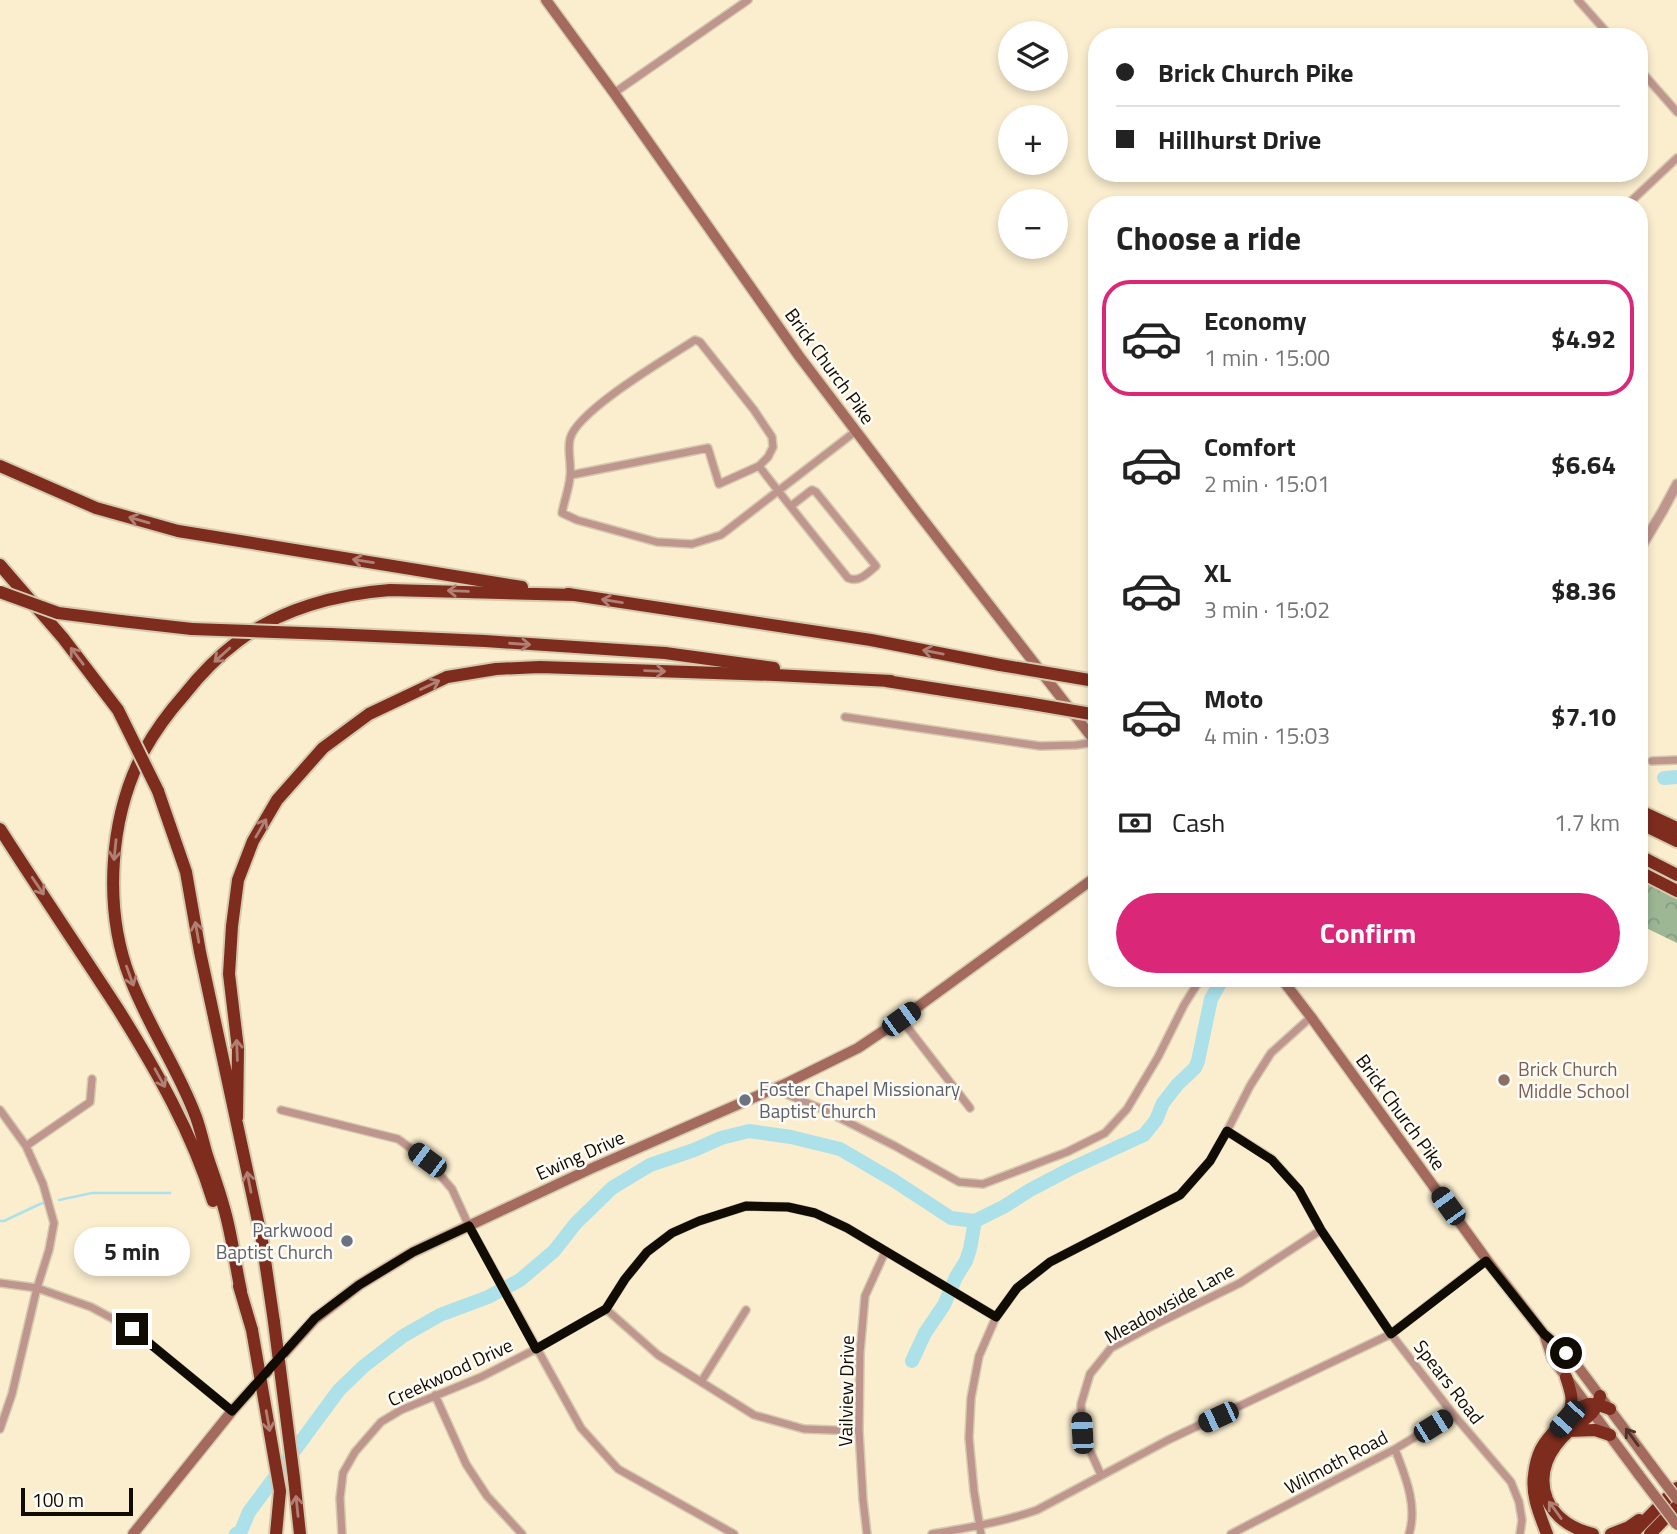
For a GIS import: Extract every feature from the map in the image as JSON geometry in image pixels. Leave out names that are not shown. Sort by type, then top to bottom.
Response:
[{"type":"highway","points":[[0,466],[96,508],[178,531],[871,640],[1088,679]]},
{"type":"highway","points":[[0,565],[64,639],[118,710],[158,791],[186,872],[200,952],[262,1240],[300,1534]]},
{"type":"highway","points":[[241,1291],[225,1210],[197,1118],[129,977],[120,945],[113,893],[118,826],[128,787],[145,749],[170,711],[214,662],[236,642],[261,626],[296,610],[370,591],[575,595]]},
{"type":"highway","points":[[0,592],[58,613],[192,629],[485,641],[665,653],[891,681],[1088,714]]},
{"type":"highway","points":[[237,1118],[238,1049],[229,974],[238,880],[253,841],[277,800],[323,748],[369,714],[447,677],[496,669],[582,668],[891,681]]},
{"type":"highway","points":[[1648,815],[1677,828]]},
{"type":"highway","points":[[1648,827],[1677,841]]},
{"type":"highway","points":[[0,829],[75,942],[162,1082],[183,1123],[211,1192],[252,1330],[280,1491],[276,1534]]},
{"type":"highway","points":[[1648,860],[1677,875]]},
{"type":"highway","points":[[1648,876],[1677,891]]},
{"type":"highway","points":[[1566,1377],[1573,1396],[1572,1408],[1568,1425],[1544,1469],[1545,1493],[1551,1508],[1564,1522],[1593,1534]]},
{"type":"highway","points":[[1547,1534],[1533,1488],[1540,1451],[1544,1444],[1597,1405]]},
{"type":"highway","points":[[1568,1425],[1610,1435]]},
{"type":"highway","points":[[1632,1534],[1677,1488]]},
{"type":"highway","points":[[1650,1534],[1677,1506]]},
{"type":"highway","points":[[1611,1534],[1629,1527],[1654,1511]]},
{"type":"highway","points":[[1658,1534],[1677,1515]]},
{"type":"main road","name":"Brick Church Pike","points":[[546,0],[799,356],[1088,733]]},
{"type":"main road","name":"Ewing Drive","points":[[133,1534],[232,1411],[315,1318],[359,1285],[413,1252],[590,1169],[816,1070],[858,1048],[1088,884]]},
{"type":"main road","name":"Brick Church Pike","points":[[1288,987],[1486,1261],[1544,1334],[1570,1356],[1610,1435],[1677,1525]]},
{"type":"main road","name":"Brick Church Pike","points":[[1544,1334],[1552,1358],[1566,1377],[1597,1405],[1653,1466],[1677,1499]]},
{"type":"street","points":[[614,93],[748,0]]},
{"type":"street","points":[[1578,0],[1603,28]]},
{"type":"street","points":[[1648,79],[1677,112]]},
{"type":"street","points":[[1637,196],[1677,158]]},
{"type":"street","points":[[571,475],[708,448],[719,484],[759,466],[768,457],[773,447],[772,437],[754,410],[700,342],[695,340],[640,375],[590,412],[579,424],[570,438],[571,475],[562,513],[577,520],[657,542],[692,544],[721,535],[856,431]]},
{"type":"street","points":[[759,466],[778,491],[790,506],[848,578],[859,579],[876,566],[816,492],[812,490],[790,506]]},
{"type":"street","points":[[1648,536],[1677,484]]},
{"type":"street","points":[[845,717],[1040,746],[1088,744]]},
{"type":"street","points":[[1652,761],[1677,760]]},
{"type":"street","points":[[774,1089],[897,1147],[958,1182],[983,1184],[1068,1152],[1105,1133],[1127,1109],[1195,987]]},
{"type":"street","points":[[980,1530],[970,1438],[971,1398],[979,1356],[996,1317],[1017,1288],[1050,1262],[1180,1195],[1210,1161],[1250,1087],[1272,1053],[1311,1017]]},
{"type":"street","points":[[901,1019],[971,1108]]},
{"type":"street","points":[[26,1146],[90,1102],[92,1079]]},
{"type":"street","points":[[0,1110],[26,1146],[43,1184],[54,1223],[12,1394],[0,1429]]},
{"type":"street","points":[[281,1110],[398,1139],[427,1160],[452,1189],[469,1226],[581,1428],[618,1469],[734,1534]]},
{"type":"street","name":"Spears Road","points":[[1227,1131],[1272,1160],[1299,1190],[1321,1230],[1391,1334],[1452,1414],[1511,1482],[1519,1502],[1522,1520],[1520,1534]]},
{"type":"street","name":"Creekwood Drive","points":[[342,1534],[340,1498],[343,1473],[355,1452],[380,1422],[401,1410],[481,1377],[606,1309],[647,1252],[672,1233],[699,1221],[746,1206],[788,1207],[815,1213],[847,1228],[996,1317]]},
{"type":"street","name":"Meadowside Lane","points":[[1101,1475],[1082,1433],[1081,1404],[1090,1374],[1111,1348],[1240,1283],[1321,1230]]},
{"type":"street","name":"Vailview Drive","points":[[867,1534],[859,1431],[860,1353],[865,1296],[885,1252]]},
{"type":"street","points":[[932,1534],[980,1530],[1037,1510],[1168,1440],[1391,1334],[1486,1261]]},
{"type":"street","points":[[0,1283],[37,1288],[91,1307],[132,1329],[232,1411]]},
{"type":"street","points":[[606,1309],[659,1355],[754,1415],[804,1429],[859,1431]]},
{"type":"street","points":[[701,1382],[746,1310]]},
{"type":"street","points":[[435,1395],[466,1464],[487,1496],[522,1534]]},
{"type":"street","name":"Wilmoth Road","points":[[1231,1534],[1395,1449],[1452,1414]]},
{"type":"street","points":[[1395,1449],[1411,1496],[1412,1526],[1409,1534]]},
{"type":"green space","points":[[1648,881],[1677,896],[1677,943],[1648,929]]},
{"type":"waterway","points":[[1664,778],[1677,777]]},
{"type":"waterway","points":[[236,1534],[241,1531],[249,1512],[339,1390],[364,1366],[403,1336],[440,1315],[488,1297],[520,1280],[554,1251],[576,1223],[612,1188],[650,1165],[721,1138],[749,1131],[791,1137],[840,1149],[951,1218],[975,1221],[1070,1169],[1144,1135],[1156,1120],[1163,1103],[1195,1068],[1211,999],[1218,987]]},
{"type":"waterway","points":[[59,1200],[92,1193],[170,1193]]},
{"type":"waterway","points":[[0,1221],[47,1202]]},
{"type":"waterway","points":[[912,1361],[966,1261],[975,1221]]},
{"type":"place","name":"Brick Church Middle School","points":[[1504,1080]]},
{"type":"place","name":"Foster Chapel Missionary Baptist Church","points":[[745,1100]]},
{"type":"place","name":"Parkwood Baptist Church","points":[[347,1241]]},
{"type":"route","points":[[132,1329],[232,1411],[315,1318],[359,1285],[413,1252],[469,1226],[536,1349],[606,1309],[647,1252],[672,1233],[746,1206],[788,1207],[815,1213],[847,1228],[996,1317],[1017,1288],[1050,1262],[1180,1195],[1210,1161],[1227,1131],[1272,1160],[1299,1190],[1321,1230],[1391,1334],[1486,1261],[1544,1334],[1566,1353]]}]
